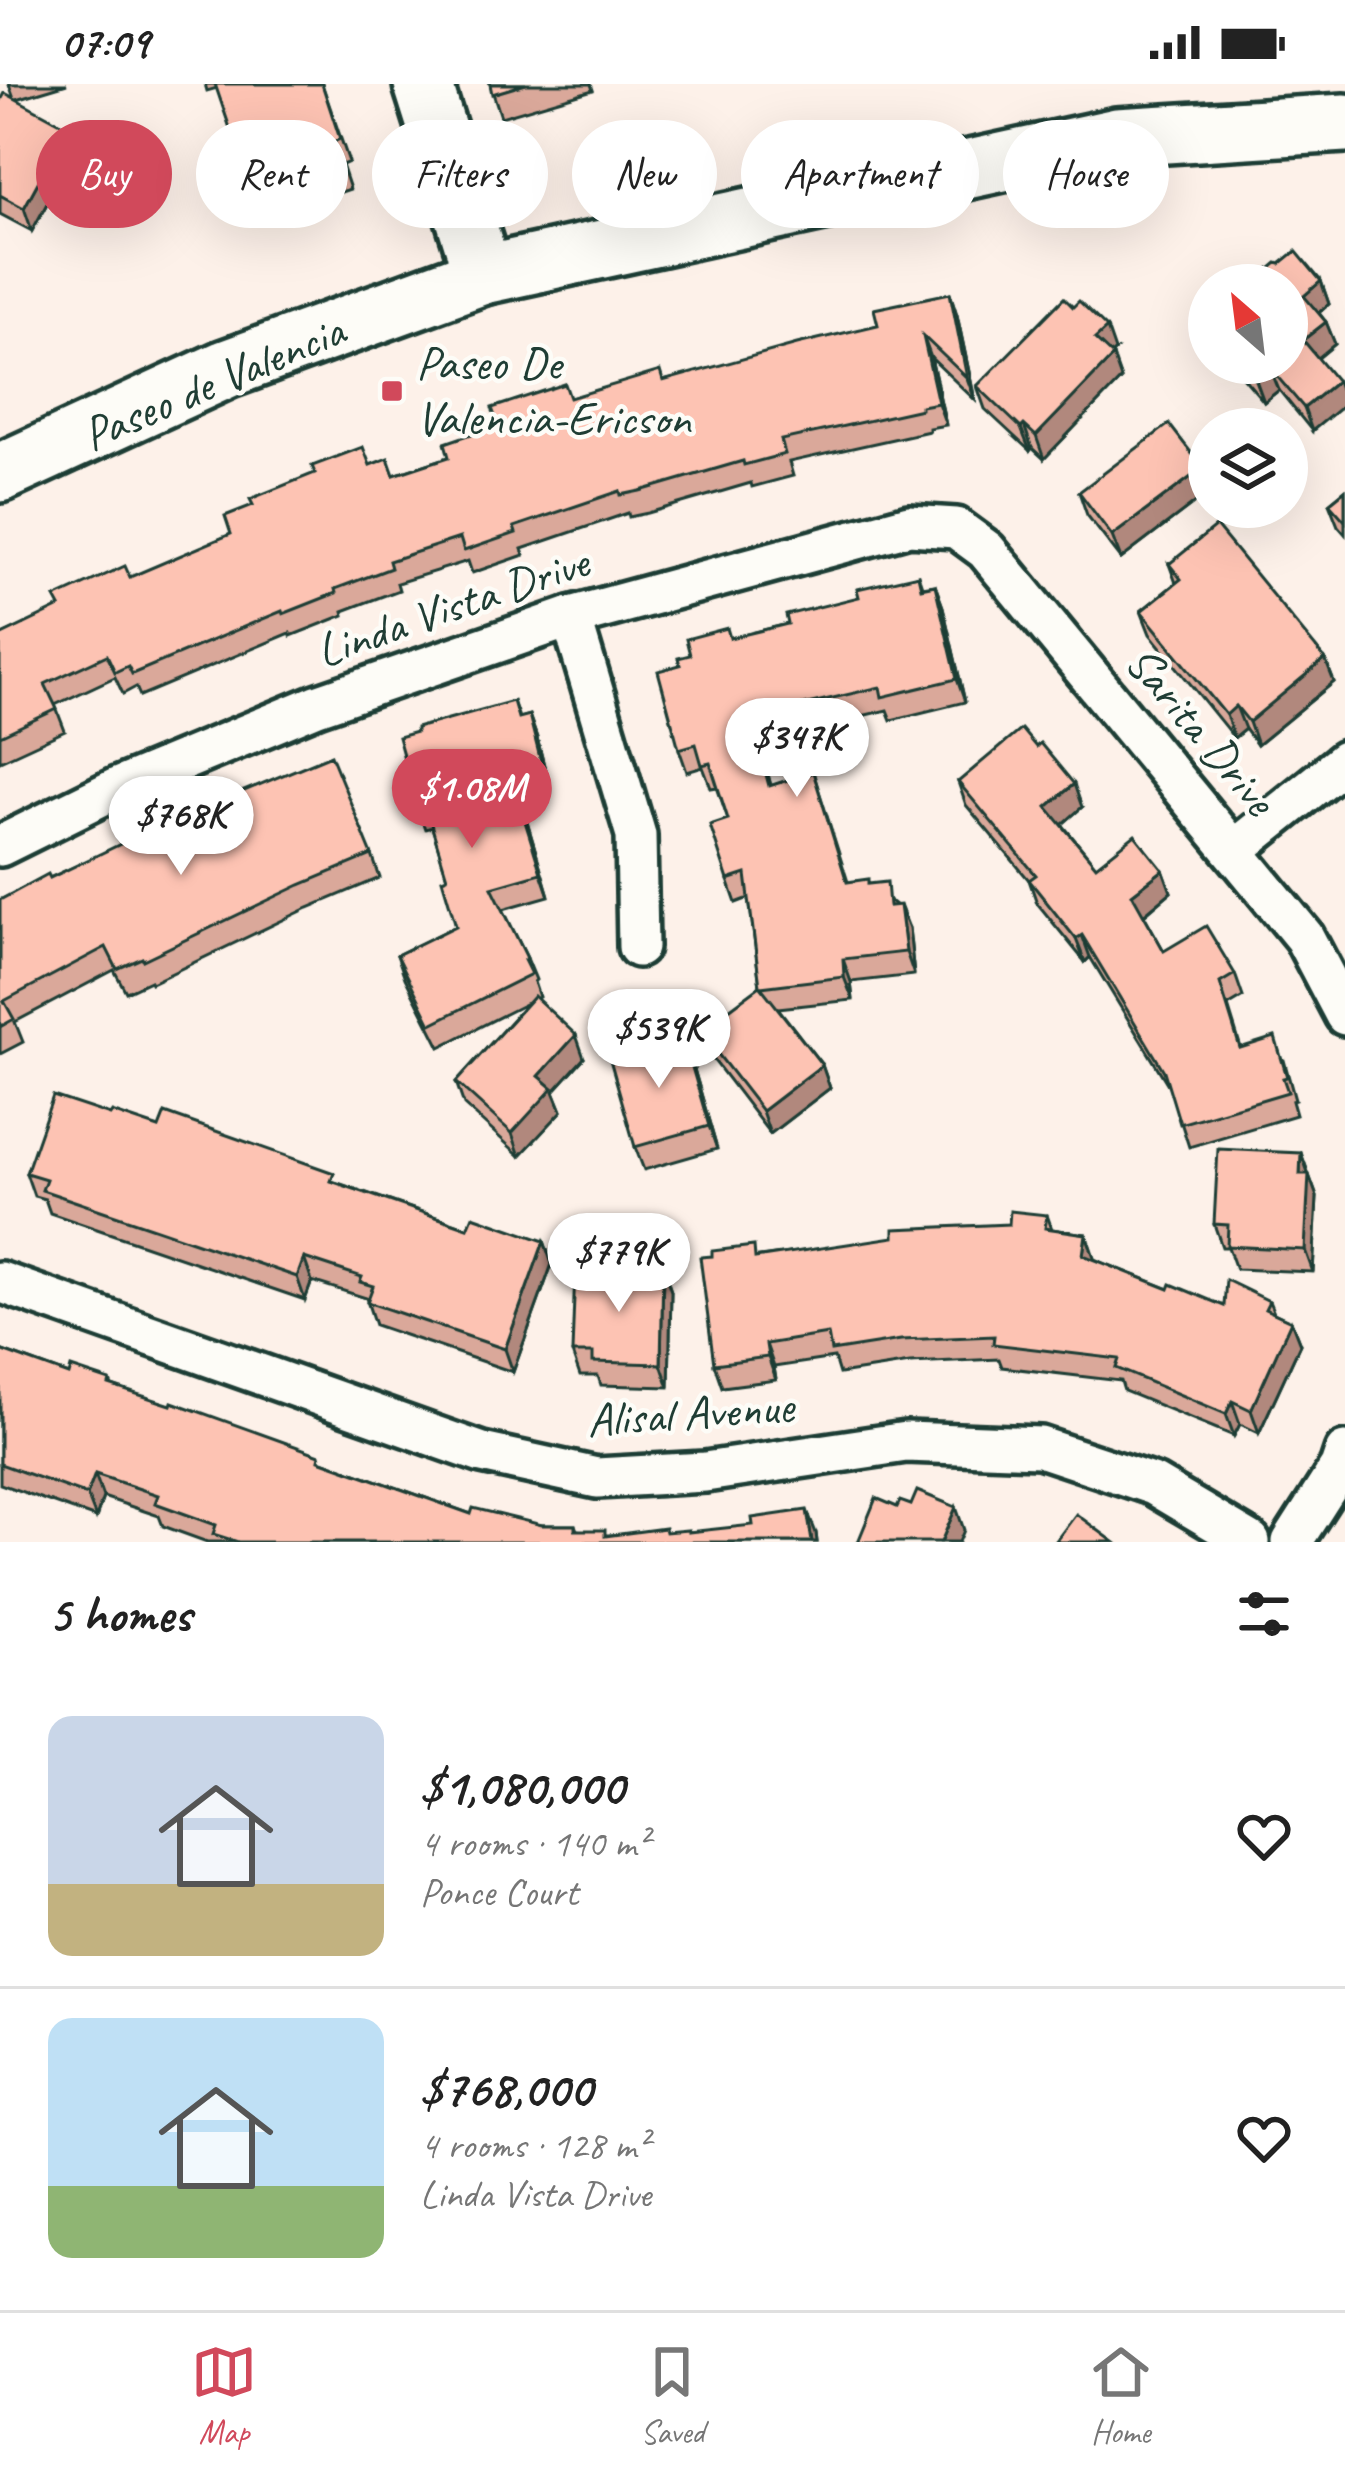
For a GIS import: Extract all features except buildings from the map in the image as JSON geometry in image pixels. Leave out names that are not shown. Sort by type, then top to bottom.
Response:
[{"type":"main road","points":[[423,84],[483,275]]},
{"type":"main road","name":"Paseo de Valencia","points":[[0,473],[226,369],[483,275],[1118,137],[1345,123]]},
{"type":"street","name":"Linda Vista Drive","points":[[0,845],[117,788],[317,705],[571,616],[909,525],[956,528]]},
{"type":"street","name":"Sarita Drive","points":[[956,528],[986,550],[1304,937],[1345,1015]]},
{"type":"street","points":[[571,616],[636,835],[638,947]]},
{"type":"street","points":[[1234,850],[1345,761]]},
{"type":"street","name":"Alisal Avenue","points":[[0,1282],[482,1453],[597,1478],[705,1472],[906,1442],[1040,1447],[1154,1485],[1250,1542]]},
{"type":"street","points":[[1292,1542],[1340,1468],[1345,1452]]},
{"type":"place","name":"Paseo De Valencia-Ericson","points":[[392,391]]}]
